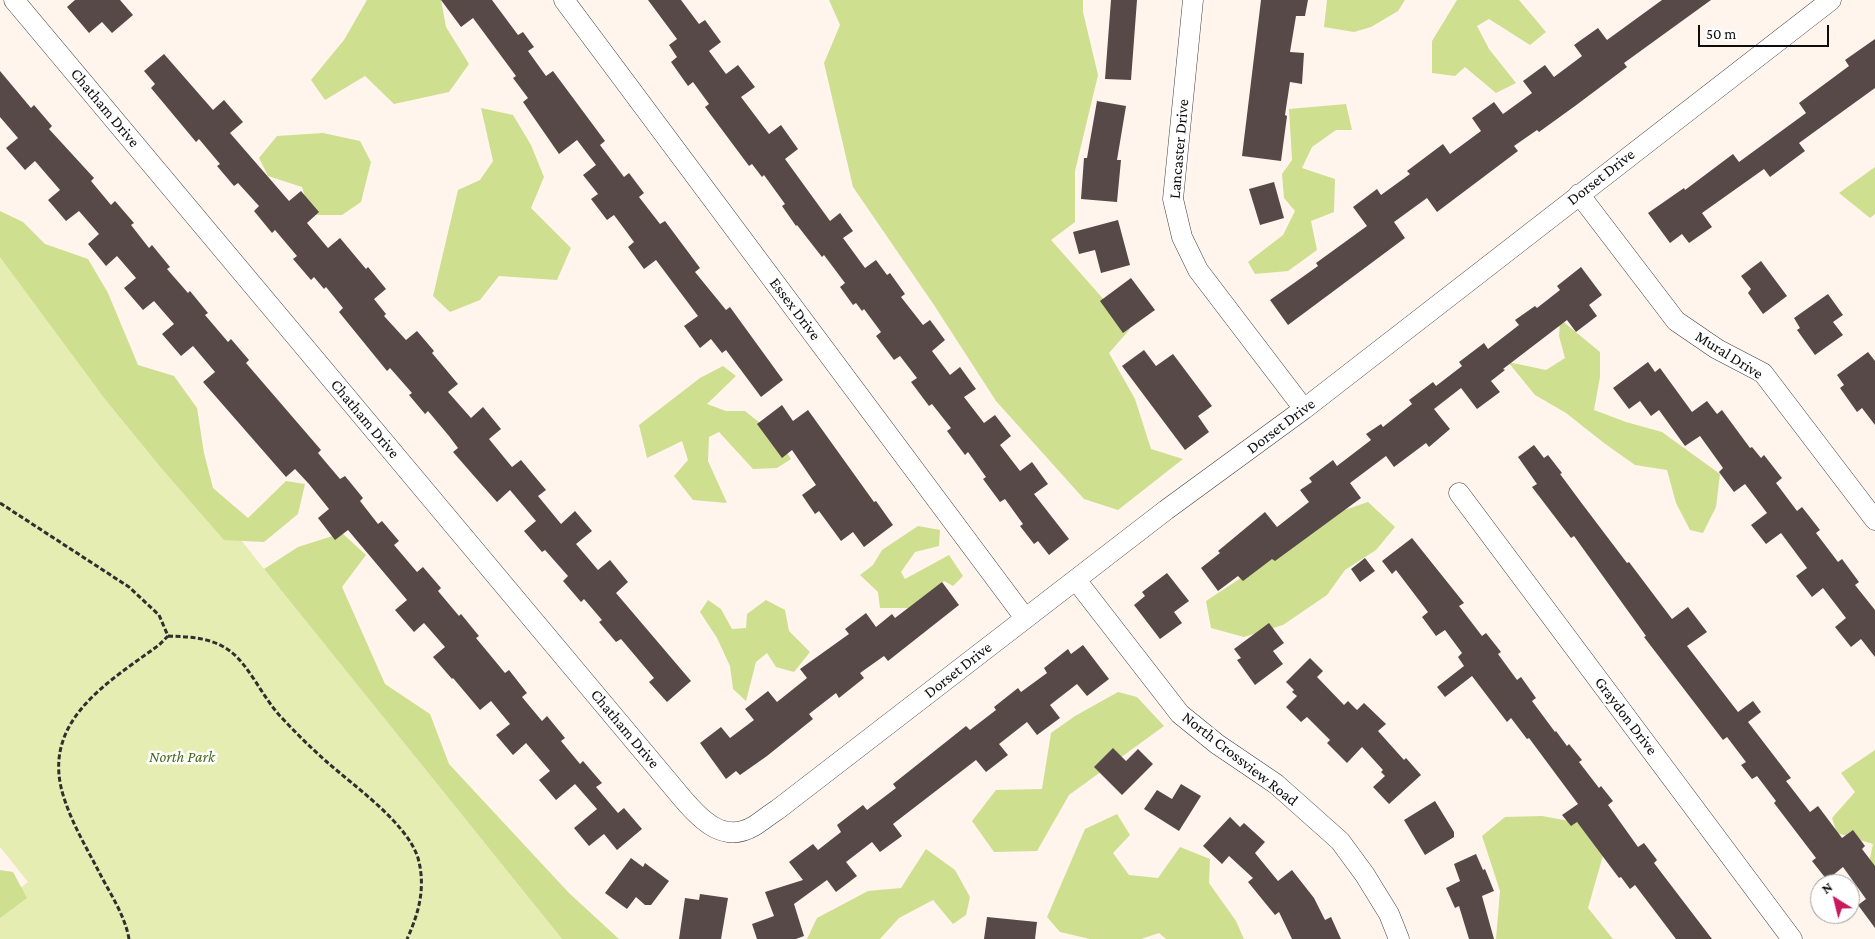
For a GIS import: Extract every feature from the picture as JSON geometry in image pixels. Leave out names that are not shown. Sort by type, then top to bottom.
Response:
[{"type":"street","name":"Chatham Drive","points":[[14,0],[683,799],[701,819],[710,826],[721,830]]},
{"type":"street","name":"Essex Drive","points":[[564,0],[1026,618]]},
{"type":"street","name":"Lancaster Drive","points":[[1193,0],[1173,199],[1182,237],[1198,270],[1304,409]]},
{"type":"street","name":"Dorset Drive","points":[[721,830],[736,832],[752,827],[1166,510],[1304,409],[1831,0]]},
{"type":"street","name":"Mural Drive","points":[[1579,194],[1676,321],[1717,349],[1763,373],[1875,520]]},
{"type":"street","name":"Graydon Drive","points":[[1459,493],[1792,939]]},
{"type":"street","name":"North Crossview Road","points":[[1076,580],[1180,714],[1217,744],[1276,784],[1340,841],[1365,875],[1389,914],[1399,939]]},
{"type":"path","points":[[0,503],[129,587],[158,615],[168,636]]},
{"type":"path","points":[[130,939],[121,915],[64,798],[59,776],[59,754],[61,742],[66,732],[91,696],[159,645],[168,636],[198,637],[215,642],[237,657],[279,715],[310,748],[370,799],[410,842],[418,858],[422,890],[418,912],[407,939]]},
{"type":"green space","points":[[367,0],[441,0],[446,27],[469,64],[449,92],[394,104],[365,76],[325,100],[311,80],[344,40]]},
{"type":"green space","points":[[829,0],[1083,0],[1083,12],[1098,75],[1075,171],[1075,222],[1051,240],[1130,329],[1109,353],[1135,399],[1151,449],[1183,459],[1118,510],[1084,499],[996,401],[934,305],[853,187],[824,63],[840,25]]},
{"type":"green space","points":[[1327,0],[1405,0],[1398,11],[1371,27],[1354,32],[1324,27]]},
{"type":"green space","points":[[1457,0],[1519,0],[1546,32],[1530,45],[1489,19],[1477,26],[1489,49],[1516,83],[1496,93],[1465,67],[1455,76],[1432,73],[1432,41]]},
{"type":"green space","points":[[1346,104],[1352,130],[1336,130],[1312,147],[1302,168],[1335,179],[1334,212],[1311,221],[1317,250],[1288,271],[1255,274],[1248,262],[1283,235],[1295,211],[1284,198],[1282,174],[1292,160],[1289,109]]},
{"type":"green space","points":[[481,108],[513,115],[531,145],[544,177],[531,208],[571,248],[557,280],[499,276],[480,300],[450,312],[433,296],[458,190],[480,180],[493,161]]},
{"type":"green space","points":[[323,133],[360,141],[371,162],[361,202],[342,215],[311,215],[302,187],[268,176],[259,158],[277,136]]},
{"type":"green space","points":[[1875,167],[1875,214],[1870,218],[1839,193]]},
{"type":"green space","points":[[0,211],[23,222],[45,244],[88,259],[108,293],[138,365],[174,376],[197,408],[204,453],[213,488],[248,518],[286,481],[305,484],[298,514],[264,542],[224,540],[105,399],[0,257]]},
{"type":"green space","name":"North Park","points":[[0,236],[264,569],[562,939],[0,939],[0,904],[28,882],[0,847]]},
{"type":"green space","points":[[1560,319],[1600,352],[1600,377],[1594,410],[1626,422],[1662,432],[1720,474],[1716,507],[1703,533],[1690,530],[1676,503],[1667,470],[1635,465],[1566,413],[1535,395],[1508,362],[1546,370],[1565,358],[1559,336]]},
{"type":"green space","points":[[723,366],[736,376],[707,404],[726,411],[745,411],[774,434],[791,459],[777,468],[753,469],[719,432],[709,437],[708,461],[727,503],[693,500],[674,476],[688,460],[682,441],[647,458],[639,425],[700,378]]},
{"type":"green space","points":[[1368,502],[1395,527],[1376,550],[1345,570],[1327,595],[1283,625],[1244,637],[1211,628],[1206,601],[1291,545],[1333,514]]},
{"type":"green space","points":[[918,526],[940,530],[939,546],[915,552],[901,572],[905,579],[949,555],[963,576],[953,586],[944,581],[908,608],[880,608],[878,592],[860,575],[873,565],[882,550]]},
{"type":"green space","points":[[342,533],[366,555],[342,587],[385,684],[430,714],[449,764],[569,893],[619,939],[562,939],[264,569],[298,547]]},
{"type":"green space","points":[[708,600],[721,609],[732,629],[746,628],[747,614],[766,600],[785,610],[789,631],[810,652],[794,672],[776,667],[767,653],[756,662],[746,701],[733,689],[730,666],[717,638],[700,612]]},
{"type":"green space","points":[[1118,692],[1137,697],[1164,726],[1069,795],[1037,851],[994,852],[972,821],[996,790],[1042,789],[1051,733],[1075,716]]},
{"type":"green space","points":[[1875,750],[1875,891],[1864,887],[1873,844],[1837,833],[1832,818],[1855,792],[1841,773]]},
{"type":"green space","points":[[1117,814],[1130,835],[1113,853],[1129,875],[1158,878],[1180,847],[1210,859],[1209,883],[1236,921],[1244,939],[1166,939],[1159,933],[1141,939],[1090,939],[1060,932],[1047,917],[1085,829]]},
{"type":"green space","points":[[1542,816],[1580,823],[1604,852],[1588,908],[1613,939],[1496,939],[1500,891],[1482,836],[1505,817]]},
{"type":"green space","points":[[926,849],[955,870],[970,897],[966,915],[953,924],[933,900],[899,918],[880,939],[807,939],[817,918],[868,891],[901,888]]},
{"type":"green space","points":[[0,870],[13,872],[27,898],[0,918]]},
{"type":"building","points":[[75,0],[120,0],[133,15],[112,33],[102,22],[89,33],[67,7]]},
{"type":"building","points":[[441,0],[492,0],[518,35],[523,32],[534,47],[528,51],[546,76],[553,71],[605,141],[600,145],[624,177],[629,173],[644,193],[639,197],[660,224],[665,221],[700,268],[695,272],[726,310],[730,307],[783,380],[761,397],[726,350],[722,353],[711,339],[700,348],[684,326],[698,316],[656,260],[644,269],[628,247],[634,242],[614,215],[607,220],[591,199],[598,194],[583,175],[596,165],[577,140],[559,154],[523,102],[528,98],[513,78],[516,76],[473,18],[461,27]]},
{"type":"building","points":[[648,0],[681,0],[699,24],[705,20],[721,42],[709,51],[726,74],[738,65],[755,87],[741,97],[769,134],[781,125],[798,149],[785,159],[830,221],[840,213],[853,231],[843,238],[865,268],[876,260],[887,275],[890,273],[905,294],[901,297],[923,325],[930,320],[945,340],[932,351],[950,375],[960,367],[976,389],[964,397],[984,423],[995,415],[1011,436],[1000,445],[1020,471],[1032,462],[1048,484],[1034,494],[1069,539],[1049,555],[1038,541],[1034,544],[1020,526],[1023,524],[1005,499],[1000,502],[983,479],[986,477],[968,452],[965,455],[947,431],[951,428],[932,404],[929,406],[911,382],[917,378],[900,356],[894,360],[876,336],[881,332],[864,309],[862,311],[856,303],[853,305],[840,287],[845,283],[824,255],[822,257],[796,226],[782,206],[785,204],[764,175],[762,177],[752,164],[749,166],[705,107],[709,104],[693,82],[688,86],[671,62],[677,57],[669,45],[677,39]]},
{"type":"building","points":[[1111,0],[1137,0],[1131,80],[1105,79]]},
{"type":"building","points":[[1261,0],[1308,0],[1305,16],[1296,16],[1290,52],[1304,53],[1302,84],[1290,82],[1281,161],[1242,156]]},
{"type":"building","points":[[1662,0],[1711,0],[1624,63],[1627,67],[1575,106],[1539,132],[1537,130],[1514,146],[1518,151],[1437,212],[1427,198],[1394,222],[1405,238],[1288,325],[1270,300],[1318,266],[1316,263],[1367,226],[1353,207],[1377,189],[1381,195],[1410,174],[1407,171],[1443,144],[1450,154],[1481,131],[1472,118],[1494,102],[1503,114],[1532,93],[1523,81],[1545,65],[1554,77],[1582,56],[1574,45],[1598,28],[1607,40]]},
{"type":"building","points":[[1875,39],[1875,88],[1799,143],[1805,151],[1770,177],[1764,169],[1702,213],[1712,227],[1689,243],[1682,234],[1670,243],[1648,213],[1684,188],[1685,190],[1733,154],[1739,162],[1806,113],[1799,103],[1849,66],[1845,60]]},
{"type":"building","points":[[164,54],[213,110],[224,100],[243,122],[230,133],[289,201],[301,191],[319,212],[307,223],[328,248],[340,238],[366,269],[368,267],[386,289],[374,299],[386,314],[384,316],[406,340],[417,331],[434,351],[432,353],[458,384],[448,392],[471,418],[483,407],[501,429],[489,439],[512,467],[521,460],[546,490],[538,496],[561,524],[575,511],[592,531],[576,544],[598,570],[610,560],[628,582],[616,593],[691,681],[667,702],[649,682],[654,678],[621,639],[616,642],[599,622],[602,620],[584,599],[581,602],[563,581],[568,576],[545,550],[542,552],[524,531],[536,521],[510,490],[497,502],[453,452],[458,448],[449,436],[428,411],[425,414],[409,395],[412,393],[390,368],[387,371],[339,312],[343,308],[326,287],[324,289],[314,277],[311,280],[293,259],[297,256],[275,230],[272,233],[254,211],[259,206],[238,183],[234,186],[217,166],[220,164],[199,139],[196,142],[151,88],[155,84],[144,71]]},
{"type":"building","points":[[0,71],[31,108],[34,105],[52,126],[49,129],[94,178],[91,181],[111,205],[115,201],[134,223],[131,225],[149,248],[152,245],[170,267],[167,269],[188,293],[190,291],[208,313],[205,315],[228,342],[231,339],[249,360],[246,363],[321,450],[318,453],[340,479],[345,476],[363,498],[360,501],[378,524],[382,521],[399,541],[394,545],[417,572],[423,567],[441,588],[438,591],[459,616],[461,614],[479,636],[476,638],[505,673],[509,670],[527,693],[522,697],[542,721],[547,716],[565,738],[561,741],[580,764],[583,761],[602,783],[596,787],[618,813],[624,808],[642,829],[617,850],[604,834],[589,846],[574,828],[597,809],[575,784],[556,800],[539,780],[550,771],[526,743],[513,755],[496,735],[510,724],[491,701],[480,710],[433,657],[445,647],[424,623],[414,632],[395,610],[407,600],[348,530],[335,540],[318,518],[329,509],[309,484],[295,469],[286,477],[203,382],[215,372],[193,346],[181,356],[162,334],[174,324],[154,301],[143,310],[124,288],[136,278],[117,256],[106,266],[88,244],[99,234],[79,211],[66,221],[48,200],[60,190],[35,161],[25,170],[6,148],[18,138],[0,117]]},
{"type":"building","points":[[1097,101],[1126,106],[1117,160],[1121,160],[1117,202],[1081,199],[1084,158],[1087,158]]},
{"type":"building","points":[[1274,182],[1284,218],[1260,225],[1249,189]]},
{"type":"building","points":[[1118,220],[1130,265],[1101,273],[1095,250],[1079,254],[1073,232]]},
{"type":"building","points":[[1761,261],[1787,296],[1763,314],[1748,293],[1751,289],[1741,276]]},
{"type":"building","points":[[1581,267],[1602,295],[1589,305],[1597,316],[1576,332],[1567,320],[1503,369],[1505,370],[1491,381],[1500,392],[1477,409],[1461,388],[1434,409],[1450,429],[1429,447],[1426,443],[1394,467],[1386,456],[1350,483],[1361,498],[1275,561],[1272,559],[1243,581],[1238,576],[1218,591],[1201,568],[1220,553],[1218,551],[1265,512],[1277,527],[1309,502],[1300,490],[1312,482],[1309,478],[1333,460],[1337,466],[1371,440],[1366,434],[1381,424],[1383,427],[1412,404],[1409,400],[1433,382],[1436,386],[1462,366],[1459,362],[1484,343],[1488,349],[1519,325],[1515,320],[1535,306],[1537,308],[1560,290],[1557,286]]},
{"type":"building","points":[[1131,278],[1155,310],[1123,333],[1100,301]]},
{"type":"building","points":[[1828,294],[1843,315],[1833,322],[1843,335],[1815,355],[1797,330],[1800,328],[1794,318]]},
{"type":"building","points":[[1144,350],[1156,366],[1173,354],[1212,406],[1198,416],[1209,432],[1185,450],[1122,366]]},
{"type":"building","points":[[1868,352],[1875,361],[1875,425],[1862,408],[1857,412],[1840,388],[1844,385],[1837,375]]},
{"type":"building","points":[[1648,362],[1655,372],[1660,368],[1692,412],[1707,401],[1717,414],[1722,410],[1750,448],[1752,447],[1761,458],[1764,455],[1782,478],[1776,483],[1797,511],[1802,507],[1820,530],[1816,533],[1838,562],[1842,559],[1859,582],[1855,585],[1875,610],[1875,657],[1861,639],[1851,647],[1835,627],[1846,618],[1823,588],[1812,597],[1796,576],[1807,568],[1781,533],[1766,544],[1751,525],[1767,513],[1745,484],[1734,492],[1719,472],[1723,468],[1700,436],[1685,446],[1659,410],[1651,416],[1640,401],[1629,409],[1613,388]]},
{"type":"building","points":[[782,405],[793,421],[808,410],[874,502],[876,501],[893,525],[864,547],[853,532],[841,541],[819,511],[815,514],[802,495],[816,485],[792,450],[782,458],[757,424]]},
{"type":"building","points":[[1534,445],[1544,458],[1548,455],[1583,505],[1672,619],[1688,607],[1707,632],[1687,646],[1738,712],[1753,701],[1761,712],[1748,722],[1791,778],[1786,781],[1810,812],[1818,806],[1842,838],[1853,830],[1865,846],[1862,849],[1875,866],[1875,928],[1860,908],[1860,904],[1866,899],[1860,891],[1860,874],[1848,874],[1843,867],[1834,874],[1822,874],[1812,861],[1816,858],[1774,803],[1776,801],[1757,776],[1752,779],[1741,765],[1746,762],[1727,737],[1723,740],[1644,637],[1646,636],[1574,536],[1571,538],[1532,487],[1537,484],[1518,457]]},
{"type":"building","points":[[1412,538],[1464,603],[1459,606],[1482,636],[1486,633],[1501,652],[1498,654],[1517,680],[1521,677],[1536,698],[1532,701],[1555,732],[1567,746],[1569,744],[1582,760],[1579,762],[1599,788],[1601,786],[1613,801],[1608,805],[1638,847],[1644,843],[1657,860],[1654,863],[1712,939],[1676,939],[1635,885],[1630,889],[1621,877],[1619,878],[1577,822],[1571,826],[1562,815],[1578,804],[1529,738],[1527,739],[1511,718],[1507,722],[1472,676],[1445,697],[1437,687],[1464,666],[1458,657],[1462,653],[1445,630],[1436,636],[1422,617],[1428,612],[1396,570],[1392,574],[1382,561]]},
{"type":"building","points":[[1365,558],[1375,571],[1360,582],[1351,569]]},
{"type":"building","points":[[1167,573],[1189,601],[1174,612],[1182,623],[1160,639],[1134,605],[1145,596],[1142,592]]},
{"type":"building","points":[[942,582],[959,605],[888,661],[884,656],[860,673],[864,678],[839,698],[836,693],[809,714],[813,719],[767,756],[740,775],[736,771],[726,779],[700,743],[721,727],[730,738],[754,720],[745,709],[768,691],[777,702],[807,678],[800,669],[849,634],[845,629],[866,613],[876,627],[892,614],[895,618]]},
{"type":"building","points":[[1269,623],[1284,643],[1273,651],[1283,664],[1255,685],[1237,660],[1241,658],[1234,649]]},
{"type":"building","points":[[1083,645],[1109,679],[1087,696],[1077,684],[1050,705],[1060,718],[1037,735],[1027,722],[999,744],[1008,755],[986,772],[976,760],[893,824],[902,836],[880,852],[872,842],[846,862],[857,876],[836,892],[827,880],[794,904],[804,936],[796,939],[757,939],[752,924],[774,916],[765,892],[803,880],[789,862],[813,844],[818,850],[841,832],[837,825],[863,805],[867,810],[896,788],[893,784],[966,726],[970,730],[996,710],[994,707],[1018,688],[1021,692],[1047,673],[1044,668],[1068,649],[1071,654]]},
{"type":"building","points":[[1310,658],[1323,671],[1317,677],[1344,705],[1348,701],[1357,710],[1364,703],[1386,724],[1378,731],[1404,760],[1406,758],[1421,775],[1389,804],[1373,787],[1385,776],[1381,772],[1383,770],[1362,747],[1347,763],[1327,743],[1330,740],[1307,717],[1301,722],[1286,707],[1297,696],[1286,682]]},
{"type":"building","points":[[1113,748],[1126,761],[1138,749],[1153,764],[1122,795],[1094,767]]},
{"type":"building","points":[[1181,784],[1201,796],[1179,831],[1144,809],[1157,790],[1172,799]]},
{"type":"building","points":[[1435,801],[1454,832],[1454,837],[1425,855],[1404,820]]},
{"type":"building","points":[[1230,817],[1240,827],[1244,823],[1265,842],[1255,853],[1278,881],[1292,870],[1314,898],[1325,920],[1331,917],[1341,939],[1292,939],[1279,912],[1275,915],[1248,882],[1253,878],[1229,856],[1222,864],[1203,846]]},
{"type":"building","points":[[1476,854],[1483,870],[1485,869],[1494,891],[1482,896],[1494,939],[1469,939],[1459,906],[1455,908],[1446,888],[1460,881],[1454,864]]},
{"type":"building","points":[[631,858],[643,867],[645,863],[669,881],[651,905],[645,905],[636,897],[627,909],[605,893]]},
{"type":"building","points":[[700,894],[728,898],[721,939],[679,939],[685,898],[699,900]]},
{"type":"building","points":[[987,917],[1037,922],[1035,939],[984,939]]}]
